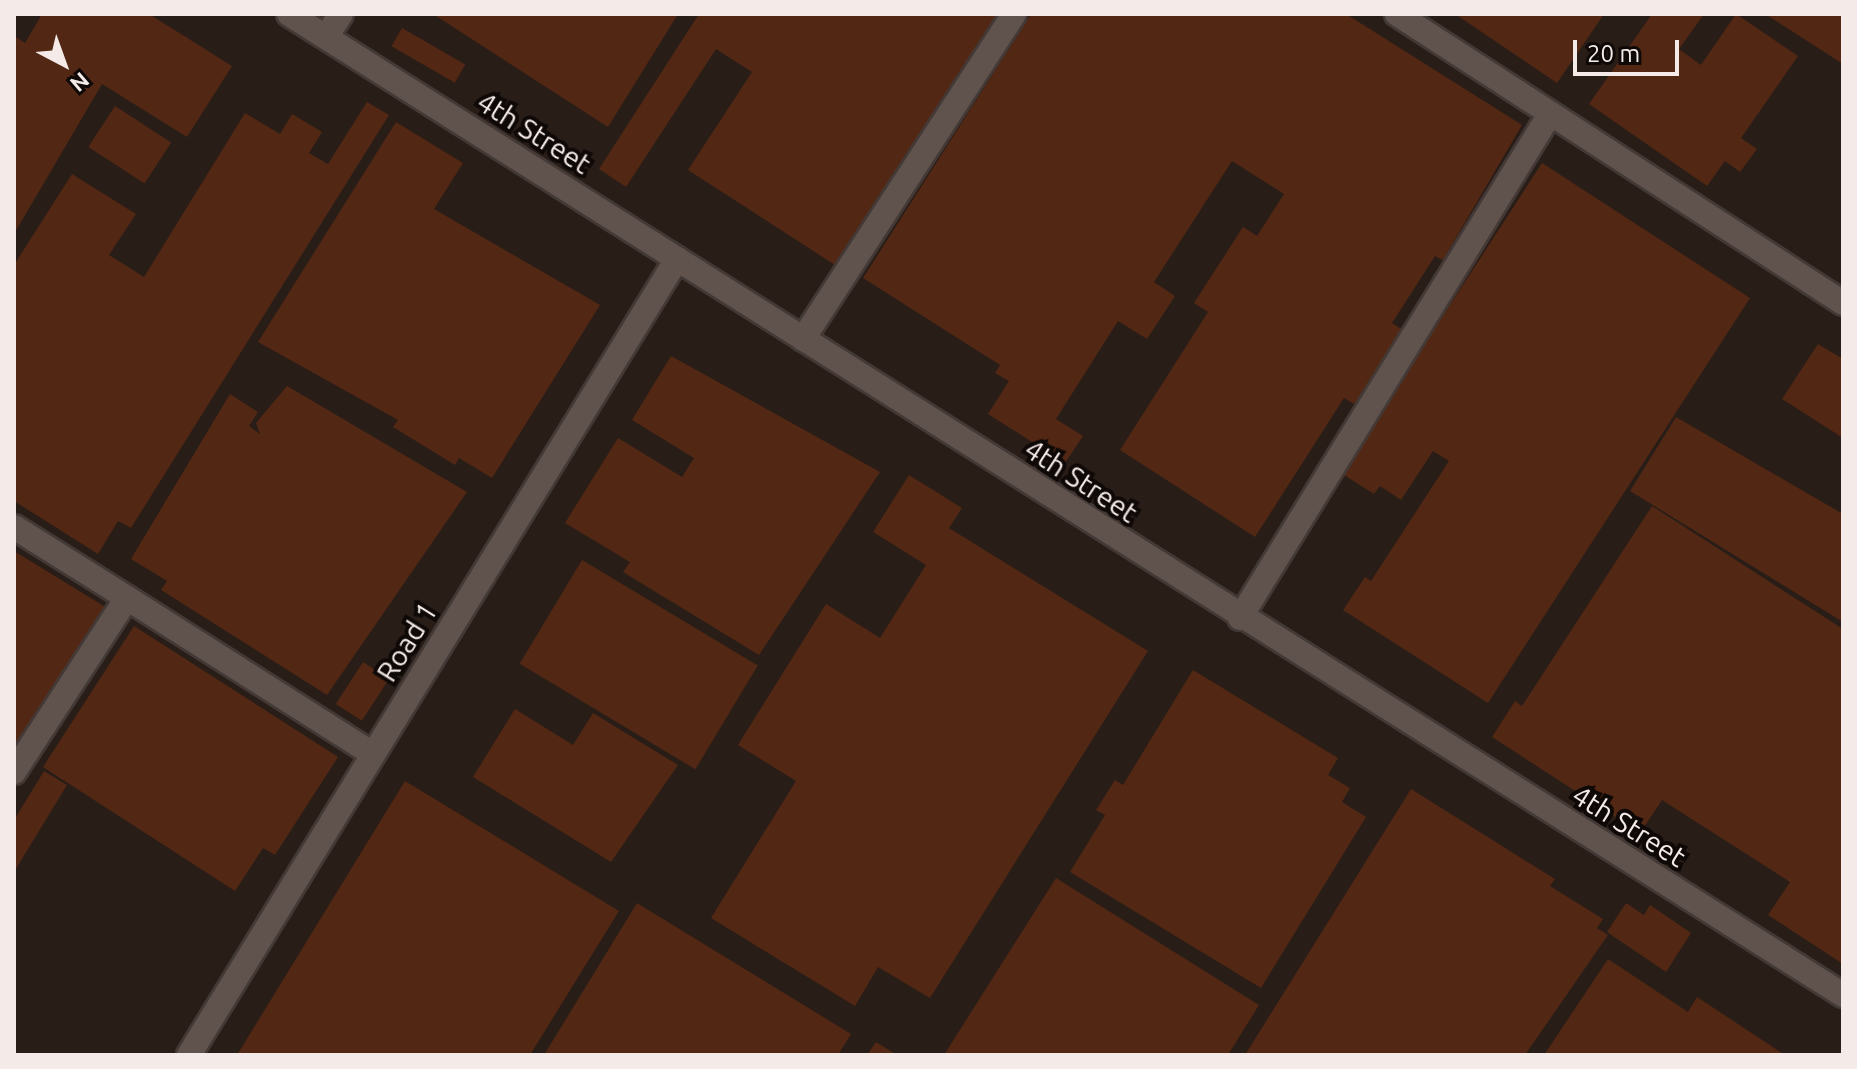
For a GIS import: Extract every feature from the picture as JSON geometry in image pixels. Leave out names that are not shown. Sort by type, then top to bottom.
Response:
[{"type":"street","name":"4th Street","points":[[289,14],[1240,618],[1843,995]]},
{"type":"street","points":[[326,37],[341,14]]},
{"type":"street","points":[[803,339],[1014,14]]},
{"type":"street","points":[[1397,14],[1843,303]]},
{"type":"street","points":[[1240,618],[1550,114]]},
{"type":"street","name":"Road 1","points":[[189,1055],[677,259]]},
{"type":"street","points":[[14,527],[373,754]]},
{"type":"street","points":[[14,772],[127,598]]},
{"type":"building","points":[[42,14],[149,14],[232,66],[187,137],[102,84],[14,234],[14,36],[25,43]]},
{"type":"building","points":[[433,14],[678,14],[608,127]]},
{"type":"building","points":[[699,14],[1000,14],[835,265],[688,170],[752,72],[716,49],[626,187],[599,169]]},
{"type":"building","points":[[1031,14],[1346,14],[1522,125],[1443,260],[1435,256],[1392,323],[1406,332],[1359,407],[1344,398],[1255,537],[1120,450],[1208,312],[1194,303],[1243,227],[1257,236],[1284,194],[1232,161],[1154,282],[1175,296],[1147,339],[1118,321],[1056,419],[1083,436],[1065,463],[988,414],[1009,381],[995,373],[1000,365],[863,278]]},
{"type":"building","points":[[1455,14],[1604,14],[1557,83]]},
{"type":"building","points":[[1652,14],[1704,14],[1679,49],[1701,65],[1736,14],[1798,56],[1741,138],[1757,149],[1740,172],[1725,161],[1707,186],[1589,104]]},
{"type":"building","points":[[1765,14],[1843,14],[1843,64]]},
{"type":"building","points":[[402,28],[465,64],[455,83],[392,46]]},
{"type":"building","points":[[367,102],[389,115],[131,528],[118,521],[98,554],[14,501],[14,265],[72,174],[136,214],[109,255],[144,277],[245,113],[280,134],[292,114],[322,132],[309,153],[328,164]]},
{"type":"building","points":[[115,106],[171,142],[145,184],[88,147]]},
{"type":"building","points":[[396,122],[463,163],[434,209],[600,305],[492,478],[459,458],[455,465],[393,427],[398,420],[258,342]]},
{"type":"building","points":[[1542,163],[1750,298],[1488,703],[1343,610],[1365,577],[1371,581],[1449,461],[1433,451],[1401,500],[1380,486],[1374,494],[1341,473]]},
{"type":"building","points":[[1818,344],[1843,359],[1843,438],[1782,399]]},
{"type":"building","points":[[671,356],[880,472],[759,655],[623,572],[630,562],[565,523],[618,438],[682,477],[694,458],[632,420]]},
{"type":"building","points":[[287,386],[467,492],[327,695],[161,590],[167,581],[131,559],[230,394],[258,412],[249,426],[260,434],[256,423]]},
{"type":"building","points":[[1676,417],[1843,514],[1843,622],[1630,491]]},
{"type":"building","points":[[909,475],[962,508],[949,528],[1148,651],[930,998],[878,967],[855,1006],[711,918],[796,781],[738,745],[826,604],[880,638],[926,565],[873,532]]},
{"type":"building","points":[[1652,506],[1843,629],[1843,964],[1768,915],[1790,882],[1662,800],[1640,833],[1492,737],[1515,701],[1522,706]]},
{"type":"building","points":[[14,551],[107,608],[14,758]]},
{"type":"building","points":[[582,560],[758,666],[695,769],[520,664]]},
{"type":"building","points":[[134,626],[338,757],[275,855],[263,848],[235,891],[43,767]]},
{"type":"building","points":[[363,662],[389,679],[362,721],[336,704]]},
{"type":"building","points":[[1193,670],[1338,758],[1328,775],[1350,788],[1342,802],[1366,817],[1261,988],[1070,872],[1105,815],[1096,810],[1115,780],[1123,785]]},
{"type":"building","points":[[515,709],[573,745],[593,713],[678,765],[611,862],[473,777]]},
{"type":"building","points":[[44,771],[67,785],[14,872],[14,820]]},
{"type":"building","points":[[405,781],[619,911],[530,1055],[237,1055]]},
{"type":"building","points":[[1411,789],[1555,879],[1550,886],[1603,919],[1597,928],[1608,935],[1525,1055],[1245,1055]]},
{"type":"building","points":[[1056,878],[1259,1005],[1228,1055],[944,1055]]},
{"type":"building","points":[[637,903],[851,1034],[838,1055],[544,1055]]},
{"type":"building","points":[[1626,903],[1644,915],[1650,905],[1691,933],[1666,972],[1607,932]]},
{"type":"building","points":[[1608,959],[1688,1012],[1697,997],[1785,1055],[1544,1055]]},
{"type":"building","points":[[876,1042],[897,1055],[867,1055]]}]
